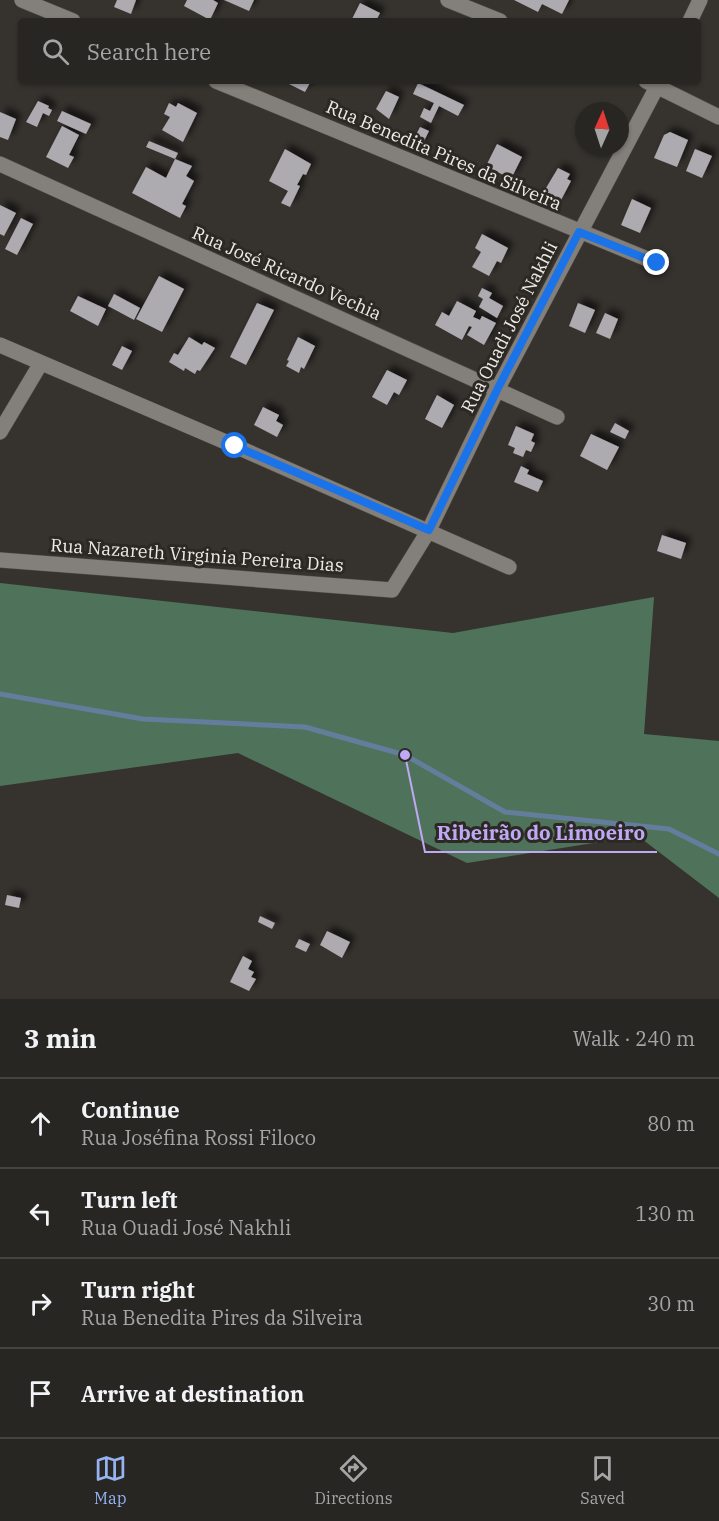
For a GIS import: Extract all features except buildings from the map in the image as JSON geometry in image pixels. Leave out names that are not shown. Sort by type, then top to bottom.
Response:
[{"type":"street","points":[[22,0],[66,18]]},
{"type":"street","points":[[448,0],[493,18]]},
{"type":"street","points":[[691,18],[700,0]]},
{"type":"street","name":"Rua Benedita Pires da Silveira","points":[[223,84],[657,263]]},
{"type":"street","name":"Rua Ouadi José Nakhli","points":[[392,590],[429,530],[497,390],[653,84]]},
{"type":"street","points":[[658,84],[719,117]]},
{"type":"street","name":"Rua José Ricardo Vechia","points":[[0,164],[557,417]]},
{"type":"street","points":[[0,345],[429,530],[509,567]]},
{"type":"street","points":[[0,432],[41,363]]},
{"type":"street","name":"Rua Nazareth Virginia Pereira Dias","points":[[0,560],[392,590]]},
{"type":"green space","points":[[0,583],[453,633],[654,597],[644,734],[719,741],[719,898],[638,836],[467,863],[238,753],[0,786]]},
{"type":"waterway","points":[[0,694],[143,719],[305,727],[405,755],[505,812],[669,829],[719,854]]},
{"type":"place","name":"Ribeirão do Limoeiro","points":[[405,755]]},
{"type":"route","points":[[235,446],[429,530],[497,390],[579,232],[657,263]]}]
